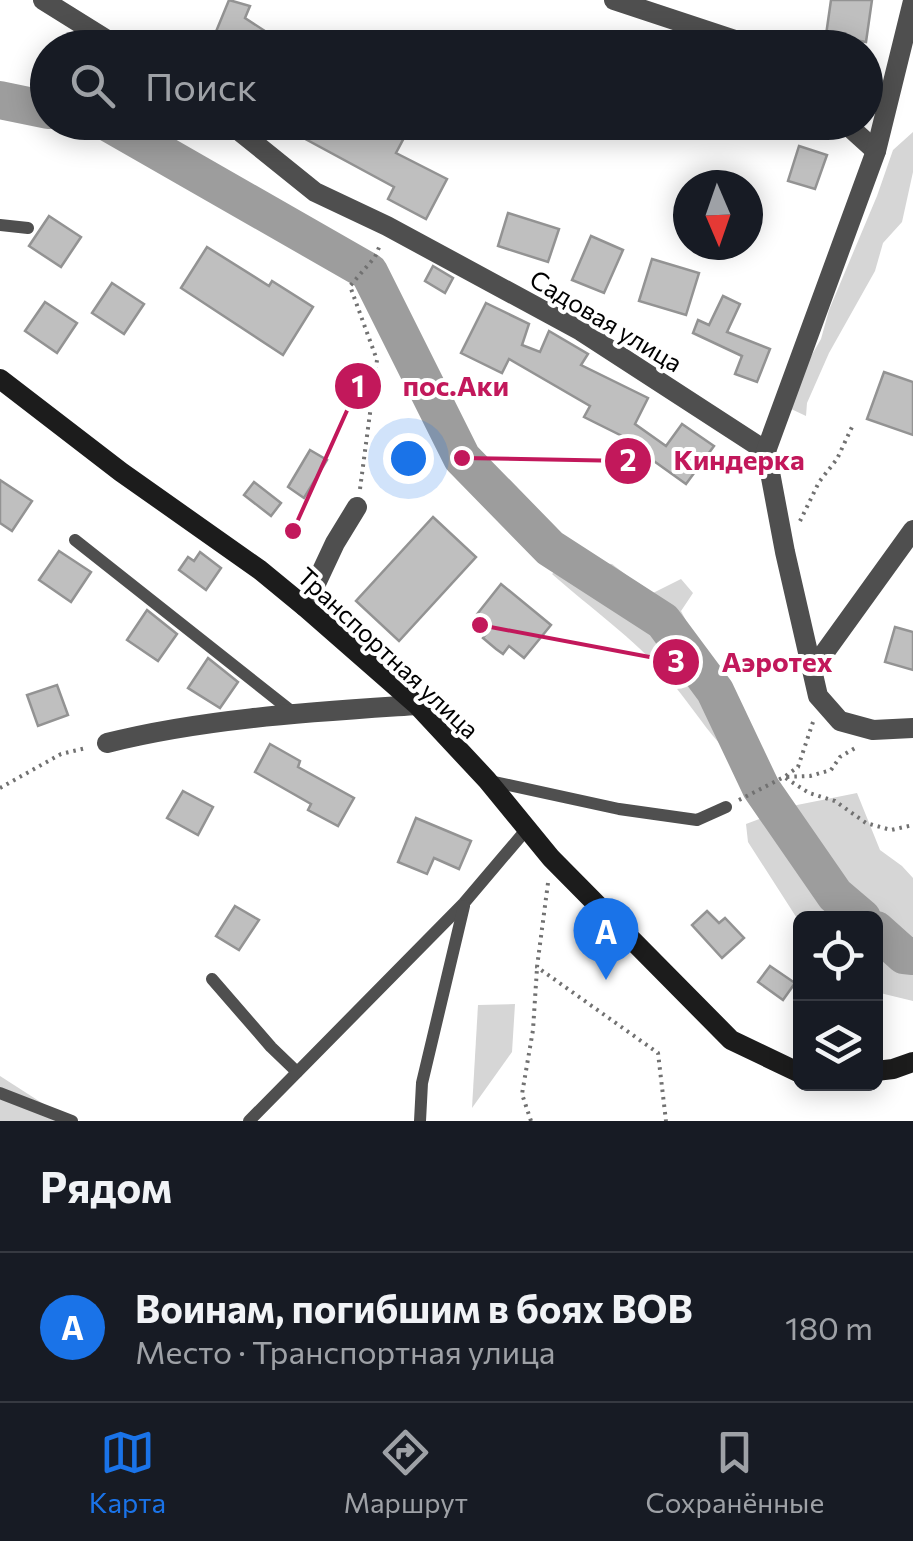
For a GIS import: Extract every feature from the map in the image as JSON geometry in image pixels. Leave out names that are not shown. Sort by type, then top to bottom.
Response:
[{"type":"street","points":[[43,0],[91,30]]},
{"type":"street","points":[[614,0],[705,30]]},
{"type":"street","points":[[883,123],[913,1]]},
{"type":"street","name":"Садовая улица","points":[[250,140],[315,192],[387,226],[581,331],[766,451]]},
{"type":"street","points":[[864,140],[876,151]]},
{"type":"street","points":[[879,140],[766,451],[818,696],[840,721],[873,730],[913,728]]},
{"type":"street","name":"Транспортная улица","points":[[0,379],[305,607],[416,705],[487,780],[550,858],[731,1040],[793,1071]]},
{"type":"street","points":[[305,607],[357,507]]},
{"type":"street","points":[[812,670],[913,530]]},
{"type":"street","points":[[107,743],[144,733],[295,714],[416,705]]},
{"type":"street","points":[[883,1070],[913,1062]]},
{"type":"lane","points":[[0,225],[28,228]]},
{"type":"lane","points":[[75,540],[295,714]]},
{"type":"lane","points":[[487,780],[618,809],[697,820],[726,807]]},
{"type":"lane","points":[[249,1121],[464,903],[526,830]]},
{"type":"lane","points":[[420,1121],[422,1083],[464,903]]},
{"type":"lane","points":[[212,979],[297,1072]]},
{"type":"lane","points":[[0,1093],[72,1121]]},
{"type":"path","points":[[357,507],[377,360],[350,286],[375,257]]},
{"type":"path","points":[[785,552],[819,482],[837,459],[852,427]]},
{"type":"path","points":[[726,807],[798,767],[806,750],[818,696]]},
{"type":"path","points":[[784,777],[831,770],[840,757],[873,730]]},
{"type":"path","points":[[0,788],[61,754],[107,743]]},
{"type":"path","points":[[784,777],[809,793],[834,801],[866,824],[891,830],[913,825]]},
{"type":"path","points":[[531,1121],[522,1094],[533,1030],[550,858]]},
{"type":"path","points":[[538,968],[658,1053],[666,1121]]},
{"type":"shaded area","points":[[913,132],[913,172],[902,222],[883,243],[875,271],[829,353],[807,403],[806,416],[789,408],[798,379],[821,339],[893,150]]},
{"type":"shaded area","points":[[569,560],[612,564],[651,594],[681,579],[693,593],[681,611],[743,709],[740,744],[720,744],[654,663],[552,574]]},
{"type":"shaded area","points":[[857,793],[880,850],[913,878],[913,1001],[883,994],[883,911],[793,912],[748,842],[746,824],[797,805]]},
{"type":"shaded area","points":[[515,1004],[512,1052],[472,1108],[478,1005]]},
{"type":"shaded area","points":[[0,1076],[70,1121],[0,1121]]},
{"type":"building","points":[[229,0],[250,6],[245,18],[263,30],[217,30]]},
{"type":"building","points":[[831,0],[872,0],[868,30],[827,30]]},
{"type":"building","points":[[307,140],[403,140],[396,153],[447,179],[426,219],[388,199],[394,187]]},
{"type":"building","points":[[799,146],[827,155],[815,189],[788,181]]},
{"type":"building","points":[[508,213],[559,229],[548,262],[498,246]]},
{"type":"building","points":[[49,216],[81,237],[61,267],[29,246]]},
{"type":"building","points":[[591,236],[623,250],[604,293],[572,280]]},
{"type":"building","points":[[207,247],[269,286],[272,281],[313,307],[283,355],[181,288]]},
{"type":"building","points":[[652,259],[699,273],[686,315],[639,301]]},
{"type":"building","points":[[433,266],[453,278],[445,293],[425,281]]},
{"type":"building","points":[[112,283],[144,304],[124,334],[92,313]]},
{"type":"building","points":[[723,296],[740,304],[727,332],[770,349],[757,382],[735,374],[742,356],[693,333],[698,320],[709,325]]},
{"type":"building","points":[[45,302],[77,323],[57,353],[25,331]]},
{"type":"building","points":[[486,303],[529,324],[522,345],[540,352],[549,331],[588,354],[581,365],[648,398],[635,424],[666,446],[682,424],[714,446],[686,484],[637,449],[640,445],[584,417],[590,406],[509,359],[502,373],[461,353]]},
{"type":"building","points":[[884,372],[913,382],[913,435],[867,419]]},
{"type":"building","points":[[310,450],[327,460],[304,498],[288,487]]},
{"type":"building","points":[[0,480],[32,501],[12,531],[0,523]]},
{"type":"building","points":[[254,482],[281,503],[271,516],[244,495]]},
{"type":"building","points":[[433,517],[476,557],[399,641],[356,601]]},
{"type":"building","points":[[59,551],[91,572],[71,602],[39,580]]},
{"type":"building","points":[[200,552],[221,568],[206,590],[179,570],[188,557],[194,561]]},
{"type":"building","points":[[501,584],[551,625],[524,658],[509,646],[503,654],[496,649],[483,638],[489,630],[474,618]]},
{"type":"building","points":[[147,610],[177,634],[158,661],[127,640]]},
{"type":"building","points":[[895,627],[913,632],[913,670],[885,662]]},
{"type":"building","points":[[208,658],[238,682],[220,708],[188,688]]},
{"type":"building","points":[[57,685],[68,715],[38,726],[27,695]]},
{"type":"building","points":[[270,744],[300,761],[298,767],[354,798],[338,826],[308,810],[311,804],[255,772]]},
{"type":"building","points":[[183,791],[213,807],[198,835],[167,818]]},
{"type":"building","points":[[416,818],[471,841],[459,869],[434,858],[427,874],[398,862]]},
{"type":"building","points":[[235,906],[259,920],[239,950],[216,936]]},
{"type":"building","points":[[707,911],[719,923],[725,918],[744,938],[722,958],[692,925]]},
{"type":"building","points":[[770,966],[793,982],[793,986],[783,1000],[758,982]]},
{"type":"waterway","points":[[0,100],[30,106]]},
{"type":"waterway","points":[[138,140],[369,272],[462,458],[550,548],[663,621],[715,691],[761,788],[835,895],[854,911]]},
{"type":"waterway","points":[[883,936],[904,955],[913,956]]},
{"type":"place","name":"Киндерка","points":[[462,458]]},
{"type":"place","name":"пос.Аки","points":[[293,531]]},
{"type":"place","name":"Аэротех","points":[[480,625]]},
{"type":"place","name":"Воинам, погибшим в боях ВОВ","points":[[606,980]]}]
